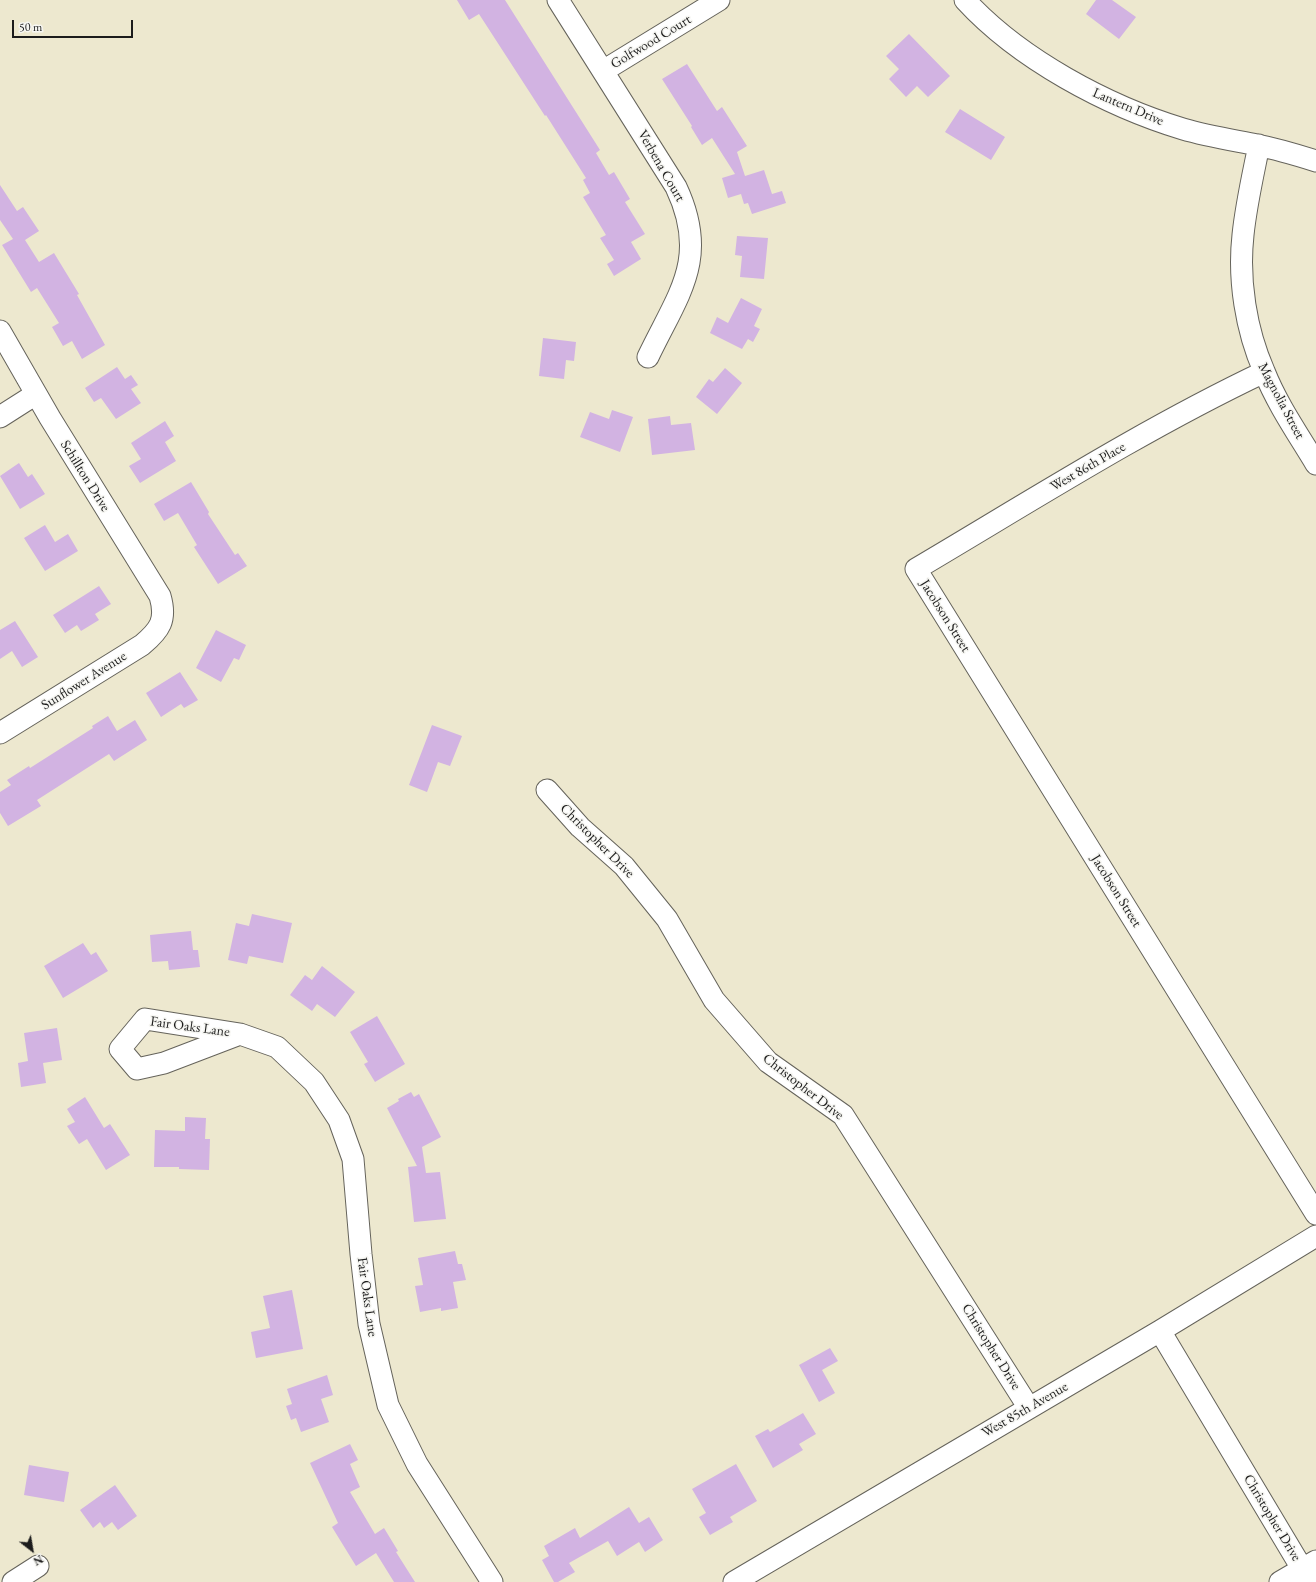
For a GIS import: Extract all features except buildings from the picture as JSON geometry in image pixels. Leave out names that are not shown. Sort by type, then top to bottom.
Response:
[{"type":"street","name":"Verbena Court","points":[[558,0],[676,187],[687,215],[691,245],[688,272],[684,285],[648,357]]},
{"type":"street","name":"Golfwood Court","points":[[603,71],[719,0]]},
{"type":"street","name":"Lantern Drive","points":[[965,0],[987,21],[1025,51],[1104,99],[1183,129],[1259,145],[1316,161]]},
{"type":"street","name":"Magnolia Street","points":[[1259,145],[1243,234],[1242,260],[1246,307],[1252,334],[1264,372],[1286,415],[1316,464]]},
{"type":"street","name":"Schillton Drive","points":[[0,331],[36,394],[160,596],[164,609],[161,622]]},
{"type":"street","name":"West 86th Place","points":[[916,568],[1169,420],[1264,372]]},
{"type":"street","points":[[0,416],[36,394]]},
{"type":"street","name":"Jacobson Street","points":[[916,568],[1316,1214]]},
{"type":"street","name":"Sunflower Avenue","points":[[0,733],[142,645],[154,635],[161,622]]},
{"type":"street","name":"Christopher Drive","points":[[547,790],[580,827],[624,866],[666,919],[714,1000],[768,1062],[843,1115],[1029,1408]]},
{"type":"street","name":"Fair Oaks Lane","points":[[240,1034],[164,1063],[137,1069],[120,1049],[145,1019],[240,1034],[277,1047],[314,1082],[339,1120],[353,1159],[360,1254],[369,1324],[388,1405],[417,1464],[492,1582]]},
{"type":"street","name":"West 85th Avenue","points":[[734,1582],[1160,1331],[1316,1236]]},
{"type":"street","name":"Christopher Drive","points":[[1160,1331],[1309,1571]]},
{"type":"street","points":[[13,1582],[38,1566]]},
{"type":"street","points":[[1280,1582],[1309,1571]]}]
